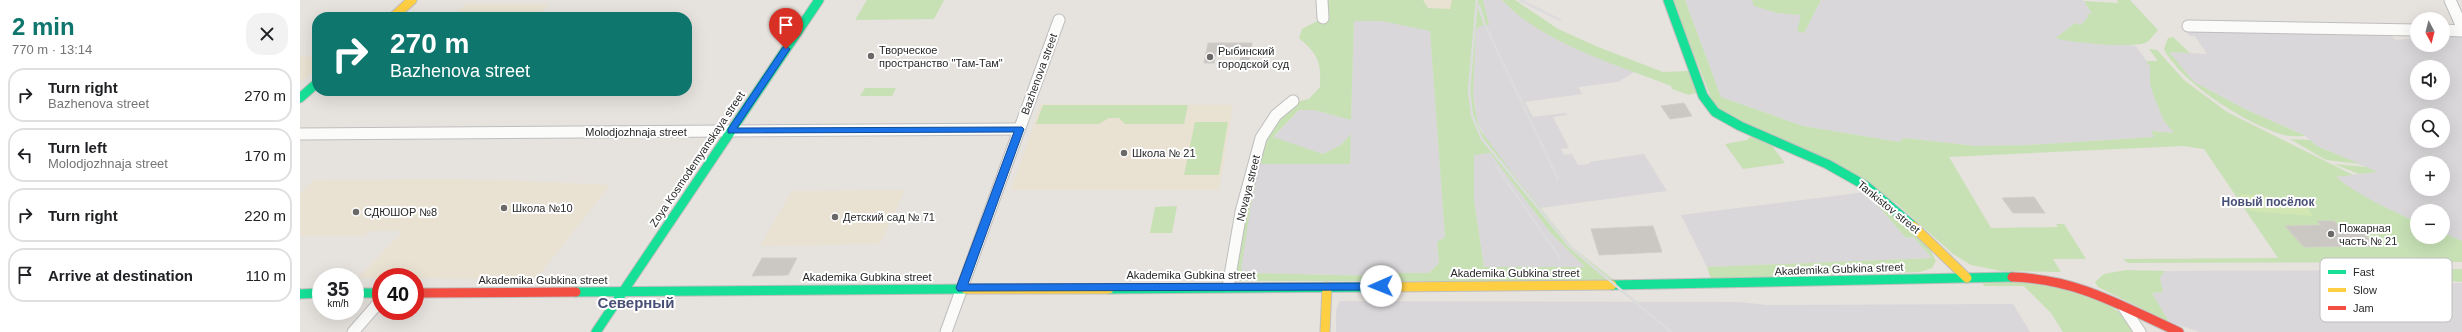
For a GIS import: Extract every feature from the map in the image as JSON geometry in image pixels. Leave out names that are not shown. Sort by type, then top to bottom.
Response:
[{"type":"street","points":[[399,12],[412,0]]},
{"type":"street","name":"Zoya Kosmodemyanskaya street","points":[[596,332],[819,0]]},
{"type":"street","points":[[1322,0],[1323,18]]},
{"type":"street","name":"Tankistov street","points":[[1668,0],[1702,92],[1715,112],[1740,126],[1828,164],[1866,186],[1911,224],[1967,278]]},
{"type":"street","points":[[2450,0],[2462,27]]},
{"type":"street","name":"Bazhenova street","points":[[946,332],[1059,20]]},
{"type":"street","points":[[2188,26],[2410,30]]},
{"type":"street","points":[[2450,30],[2462,31]]},
{"type":"street","points":[[300,98],[312,87]]},
{"type":"street","name":"Novaya street","points":[[1228,286],[1242,212],[1261,138],[1276,115],[1293,101]]},
{"type":"street","name":"Molodjozhnaja street","points":[[300,134],[1019,129]]},
{"type":"street","points":[[1967,278],[2049,277],[2082,287],[2124,308],[2179,332]]},
{"type":"street","name":"Akademika Gubkina street","points":[[424,293],[1228,286],[1674,285],[1967,278]]},
{"type":"street","points":[[1325,332],[1327,286]]},
{"type":"street","points":[[300,294],[312,293]]},
{"type":"street","points":[[2124,308],[2140,332]]},
{"type":"street","points":[[353,332],[372,310]]},
{"type":"shaded area","points":[[1423,0],[1452,0],[1451,9],[1428,8]]},
{"type":"shaded area","points":[[1483,0],[1502,0],[1556,39],[1634,72],[1618,82],[1578,87],[1582,94],[1525,102],[1533,117],[1566,113],[1567,115],[1553,117],[1569,148],[1561,149],[1564,155],[1572,154],[1578,165],[1644,154],[1667,191],[1540,208],[1489,145],[1477,120],[1473,95],[1476,30],[1480,26],[1489,25]]},
{"type":"shaded area","points":[[1685,0],[1752,0],[1755,6],[1777,13],[1801,15],[1804,33],[1821,0],[2083,0],[2092,14],[2081,25],[2075,23],[2056,38],[2136,46],[2150,66],[2150,84],[2164,121],[2175,133],[2151,131],[2154,137],[2028,145],[1976,146],[1904,138],[1899,142],[1803,126],[1721,97]]},
{"type":"shaded area","points":[[466,4],[549,4],[542,12],[457,12]]},
{"type":"shaded area","points":[[1354,21],[1382,21],[1430,30],[1445,237],[1437,242],[1439,263],[1429,273],[1383,273],[1383,276],[1245,273],[1241,269],[1250,204],[1260,164],[1350,163],[1341,145],[1323,154],[1273,138],[1299,110],[1314,110],[1351,120]]},
{"type":"shaded area","points":[[2183,28],[2387,32],[2396,40],[2410,39],[2410,52],[2450,52],[2450,35],[2462,35],[2462,241],[2450,236],[2450,204],[2410,204],[2410,219],[2380,206],[2350,189],[2335,177],[2377,172],[2317,146],[2304,135],[2247,110],[2194,82],[2168,52],[2207,54],[2195,36],[2190,36]]},
{"type":"shaded area","points":[[312,56],[312,72],[300,83],[300,57]]},
{"type":"shaded area","name":"Школа № 21","points":[[1041,104],[1233,105],[1219,190],[1011,190]]},
{"type":"shaded area","points":[[1490,153],[1550,232],[1586,267],[1484,267],[1474,200],[1474,154]]},
{"type":"shaded area","name":"Школа №10","points":[[444,179],[610,185],[536,279],[424,278],[424,268],[372,268],[372,278],[364,278],[364,272],[403,231],[370,231],[364,236],[300,236],[300,194],[314,180]]},
{"type":"shaded area","name":"Детский сад № 71","points":[[905,190],[880,244],[760,246],[792,191]]},
{"type":"shaded area","points":[[1866,192],[1906,238],[1913,237],[1932,258],[1707,267],[1681,215]]},
{"type":"shaded area","points":[[2320,270],[2320,322],[2452,322],[2452,283],[2462,283],[2462,332],[2200,332],[2169,322],[2152,293],[2163,292],[2160,278],[2165,271]]},
{"type":"shaded area","points":[[1340,301],[1739,302],[1767,305],[2013,304],[2030,332],[1336,332],[1336,310]]},
{"type":"green space","points":[[867,0],[944,0],[934,19],[855,20]]},
{"type":"green space","points":[[1326,0],[1423,0],[1428,8],[1450,9],[1452,0],[1483,0],[1489,25],[1480,26],[1476,30],[1473,95],[1477,120],[1481,131],[1513,174],[1572,247],[1615,281],[1233,281],[1245,214],[1266,138],[1274,123],[1297,102],[1309,99],[1320,87],[1320,71],[1315,54],[1299,38],[1302,29],[1319,20]],"holes":[[[1354,21],[1382,21],[1430,31],[1445,237],[1437,242],[1439,263],[1429,273],[1383,273],[1382,276],[1245,273],[1241,269],[1251,204],[1260,164],[1350,164],[1351,134],[1341,145],[1323,154],[1273,137],[1299,110],[1314,110],[1351,120]],[[1490,153],[1550,232],[1585,267],[1484,267],[1474,200],[1474,155]]]},
{"type":"green space","points":[[1502,0],[1515,0],[1558,29],[1598,47],[1663,72],[1689,71],[1698,95],[1694,93],[1689,95],[1672,89],[1671,86],[1604,61],[1559,41],[1538,29]]},
{"type":"green space","points":[[1672,0],[1685,0],[1721,97],[1803,126],[1899,142],[1904,138],[1976,146],[2028,145],[2154,137],[2151,131],[2174,133],[2164,121],[2150,84],[2150,66],[2146,61],[2158,61],[2149,49],[2157,50],[2184,80],[2227,112],[2353,175],[2336,177],[2365,197],[2410,219],[2410,244],[2450,244],[2450,236],[2462,241],[2462,262],[2452,262],[2452,258],[2320,258],[2320,262],[2128,263],[2123,259],[2278,258],[2204,149],[2183,146],[1949,157],[1991,228],[2058,227],[2056,224],[2064,224],[2086,259],[2053,259],[2061,272],[2001,271],[1971,265],[1953,254],[1896,203],[1742,124],[1714,105]]},
{"type":"green space","points":[[1752,0],[1821,0],[1804,33],[1797,31],[1801,15],[1777,13],[1754,6]]},
{"type":"green space","points":[[2117,0],[2130,0],[2158,30],[2147,42],[2128,45],[2115,45],[2074,42],[2056,38],[2075,23],[2081,25],[2088,17],[2087,14],[2092,14],[2084,1],[2118,3]]},
{"type":"green space","points":[[2173,37],[2190,53],[2169,52],[2194,82],[2247,110],[2306,136],[2287,136],[2269,130],[2235,112],[2200,89],[2173,62],[2164,49],[2168,38]]},
{"type":"green space","points":[[865,88],[896,88],[892,96],[860,96]]},
{"type":"green space","points":[[1043,105],[1188,105],[1184,124],[1125,124],[1119,118],[1109,118],[1099,124],[1036,124]]},
{"type":"green space","points":[[1195,122],[1228,122],[1219,175],[1184,175]]},
{"type":"green space","points":[[1751,136],[1772,146],[1785,163],[1743,169],[1725,144],[1747,140]]},
{"type":"green space","points":[[2290,139],[2310,140],[2317,146],[2360,164],[2326,160]]},
{"type":"green space","points":[[2334,164],[2367,167],[2377,172],[2359,174]]},
{"type":"green space","points":[[1866,192],[1930,249],[1936,261],[1932,268],[1920,272],[1711,279],[1707,267],[1932,258],[1913,237],[1906,238]]},
{"type":"green space","points":[[2243,194],[2301,200],[2313,216],[2251,211],[2239,195]]},
{"type":"green space","points":[[1177,206],[1172,233],[1150,233],[1155,207]]},
{"type":"green space","points":[[2452,269],[2462,269],[2462,282],[2452,281]]},
{"type":"green space","points":[[2126,270],[2165,271],[2160,278],[2163,292],[2152,293],[2169,322],[2098,287],[2095,282],[2104,274]]},
{"type":"green space","points":[[2039,280],[2080,291],[2106,302],[2117,310],[2126,320],[2132,332],[2063,332],[2051,313],[2024,286],[1984,286],[1982,282]]},
{"type":"building","name":"Рыбинский городской суд","points":[[1208,43],[1252,43],[1249,62],[1240,62],[1242,52],[1216,52],[1214,63],[1204,63]]},
{"type":"building","points":[[1684,103],[1692,116],[1670,119],[1661,106]]},
{"type":"building","points":[[2034,197],[2045,213],[2013,213],[2002,198]]},
{"type":"building","name":"Пожарная часть № 21","points":[[2317,221],[2334,221],[2343,230],[2360,230],[2376,246],[2304,247],[2285,226],[2321,225]]},
{"type":"building","points":[[1653,226],[1662,252],[1599,255],[1591,229]]},
{"type":"building","points":[[762,258],[797,258],[788,275],[752,276]]},
{"type":"railway","points":[[1477,0],[1469,91],[1472,115],[1482,139],[1570,247],[1671,332]]},
{"type":"railway","points":[[1520,0],[1560,20]]},
{"type":"railway","points":[[1479,6],[1485,25],[1558,179]]},
{"type":"railway","points":[[1496,166],[1560,258]]},
{"type":"traffic: fast","points":[[596,332],[819,0]]},
{"type":"traffic: fast","points":[[1668,0],[1703,96],[1715,112],[1740,126],[1827,164],[1866,186],[1913,226]]},
{"type":"traffic: fast","points":[[300,98],[312,87]]},
{"type":"traffic: fast","points":[[1612,285],[2012,277]]},
{"type":"traffic: fast","points":[[1109,289],[1391,287]]},
{"type":"traffic: fast","points":[[576,292],[966,289]]},
{"type":"traffic: fast","points":[[300,294],[312,293]]},
{"type":"traffic: fast","points":[[364,293],[372,293]]},
{"type":"traffic: slow","points":[[399,12],[412,0]]},
{"type":"traffic: slow","points":[[1913,226],[1967,278]]},
{"type":"traffic: slow","points":[[1391,287],[1612,285]]},
{"type":"traffic: slow","points":[[1325,332],[1327,287]]},
{"type":"traffic: slow","points":[[966,289],[1109,289]]},
{"type":"traffic: jam","points":[[2012,277],[2058,281],[2079,287],[2098,294],[2179,332]]},
{"type":"traffic: jam","points":[[424,293],[576,292]]},
{"type":"place","name":"Творческое пространство \"Там-Там\"","points":[[871,56]]},
{"type":"place","name":"Рыбинский городской суд","points":[[1210,57]]},
{"type":"place","name":"Школа № 21","points":[[1124,153]]},
{"type":"place","name":"Школа №10","points":[[504,208]]},
{"type":"place","name":"СДЮШОР №8","points":[[356,212]]},
{"type":"place","name":"Детский сад № 71","points":[[835,217]]},
{"type":"place","name":"Пожарная часть № 21","points":[[2331,234]]},
{"type":"district","name":"Новый посёлок","points":[[2268,202]]},
{"type":"district","name":"Северный","points":[[636,302]]},
{"type":"route","points":[[786,49],[731,131],[1019,129],[962,288],[1381,286]]}]
